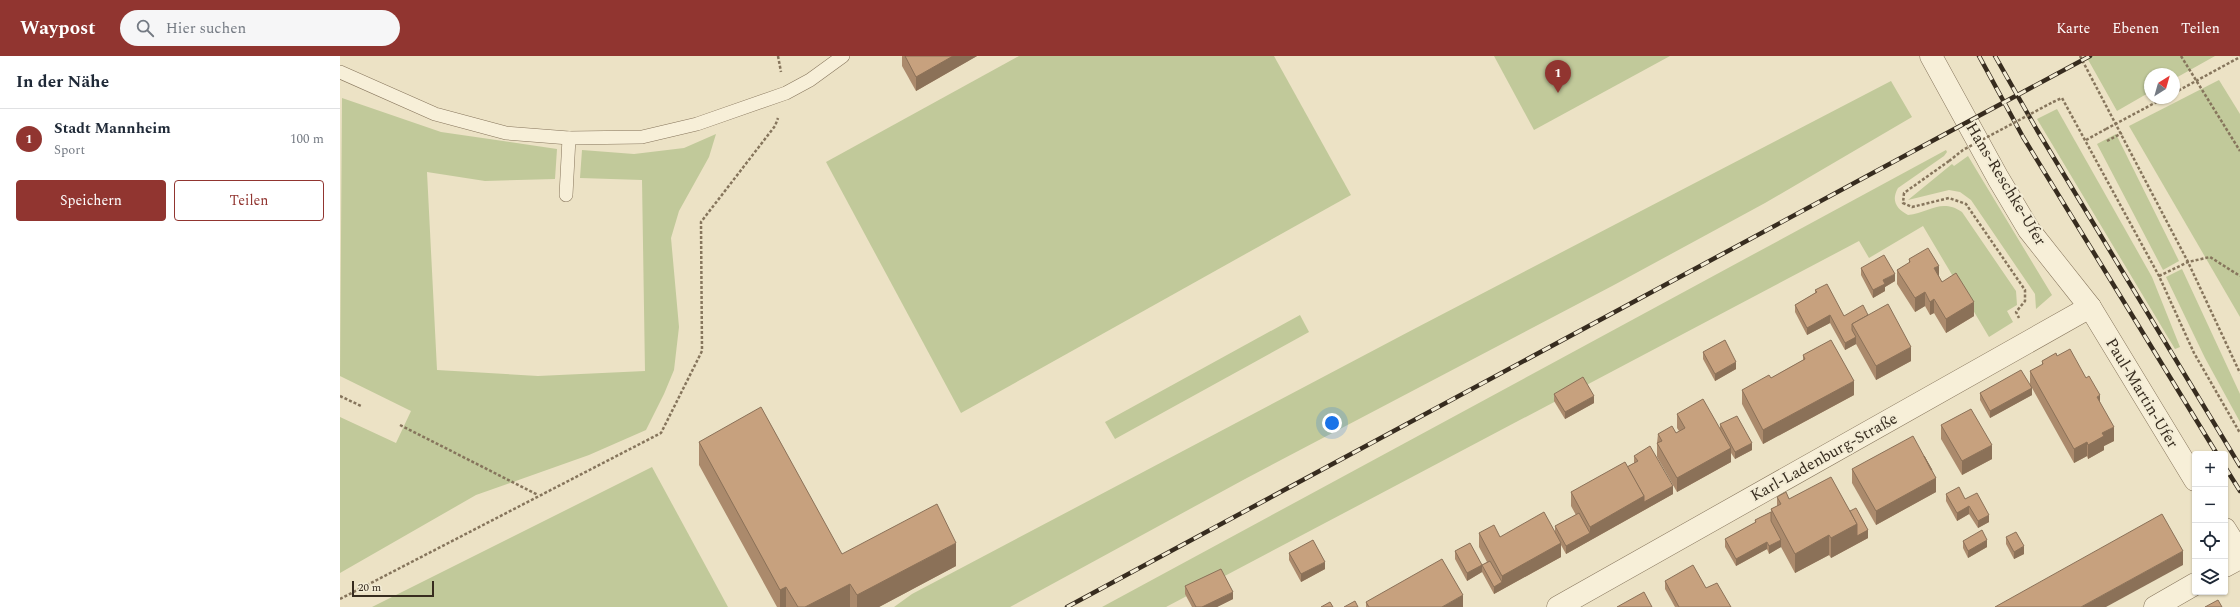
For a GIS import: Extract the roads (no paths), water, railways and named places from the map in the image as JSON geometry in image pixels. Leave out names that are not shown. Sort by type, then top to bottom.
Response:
[{"type":"street","name":"Hans-Reschke-Ufer","points":[[1931,56],[1998,178],[2029,230],[2090,307]]},
{"type":"street","name":"Paul-Martin-Ufer","points":[[2090,307],[2192,475]]},
{"type":"street","name":"Karl-Ladenburg-Straße","points":[[1558,607],[2090,307]]},
{"type":"street","points":[[2228,534],[2240,553]]},
{"type":"street","points":[[2228,564],[2240,558]]},
{"type":"street","points":[[2155,607],[2192,586]]},
{"type":"lane","points":[[340,72],[435,114],[506,133],[569,138],[642,137],[697,124],[786,93],[810,80],[843,56]]},
{"type":"lane","points":[[566,195],[569,138]]},
{"type":"railway","points":[[1979,56],[2023,137],[2215,451]]},
{"type":"railway","points":[[1995,56],[2037,130],[2240,466]]},
{"type":"railway","points":[[1067,607],[2090,56]]},
{"type":"railway","points":[[2228,472],[2240,491]]},
{"type":"place","name":"Stadt Mannheim","points":[[1558,93]]}]
